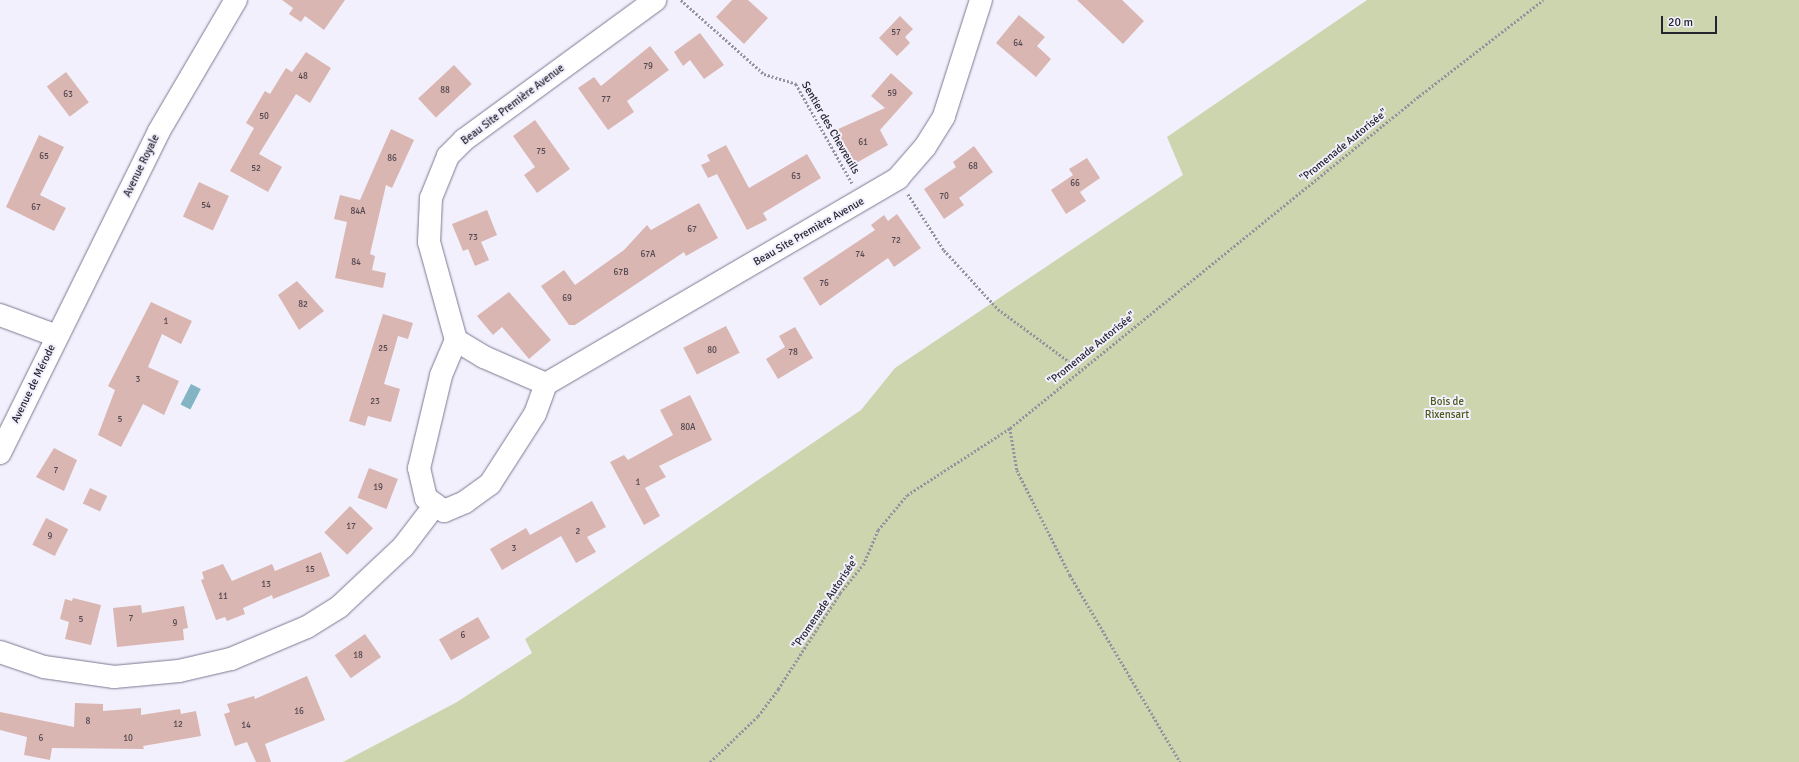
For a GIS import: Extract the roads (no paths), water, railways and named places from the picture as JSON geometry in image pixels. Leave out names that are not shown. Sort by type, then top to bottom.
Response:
[{"type":"street","name":"Avenue Royale","points":[[57,336],[159,131],[236,0]]},
{"type":"street","name":"Beau Site Première Avenue","points":[[456,340],[429,242],[431,198],[448,156],[464,140],[655,0]]},
{"type":"street","name":"Beau Site Première Avenue","points":[[546,384],[863,201],[898,178],[925,147],[944,116],[981,0]]},
{"type":"street","points":[[0,315],[57,336]]},
{"type":"street","name":"Avenue de Mérode","points":[[0,453],[57,336]]},
{"type":"street","points":[[456,340],[484,357],[546,384],[536,414],[490,484],[465,502],[444,511],[426,498],[422,485],[420,455],[443,369],[456,340]]},
{"type":"street","points":[[0,652],[44,667],[114,677],[179,671],[231,658],[307,627],[339,607],[403,547],[435,505]]},
{"type":"water","points":[[191,384],[201,389],[190,409],[181,404]]},
{"type":"park label","name":"Bois de Rixensart","points":[[1447,409]]}]
